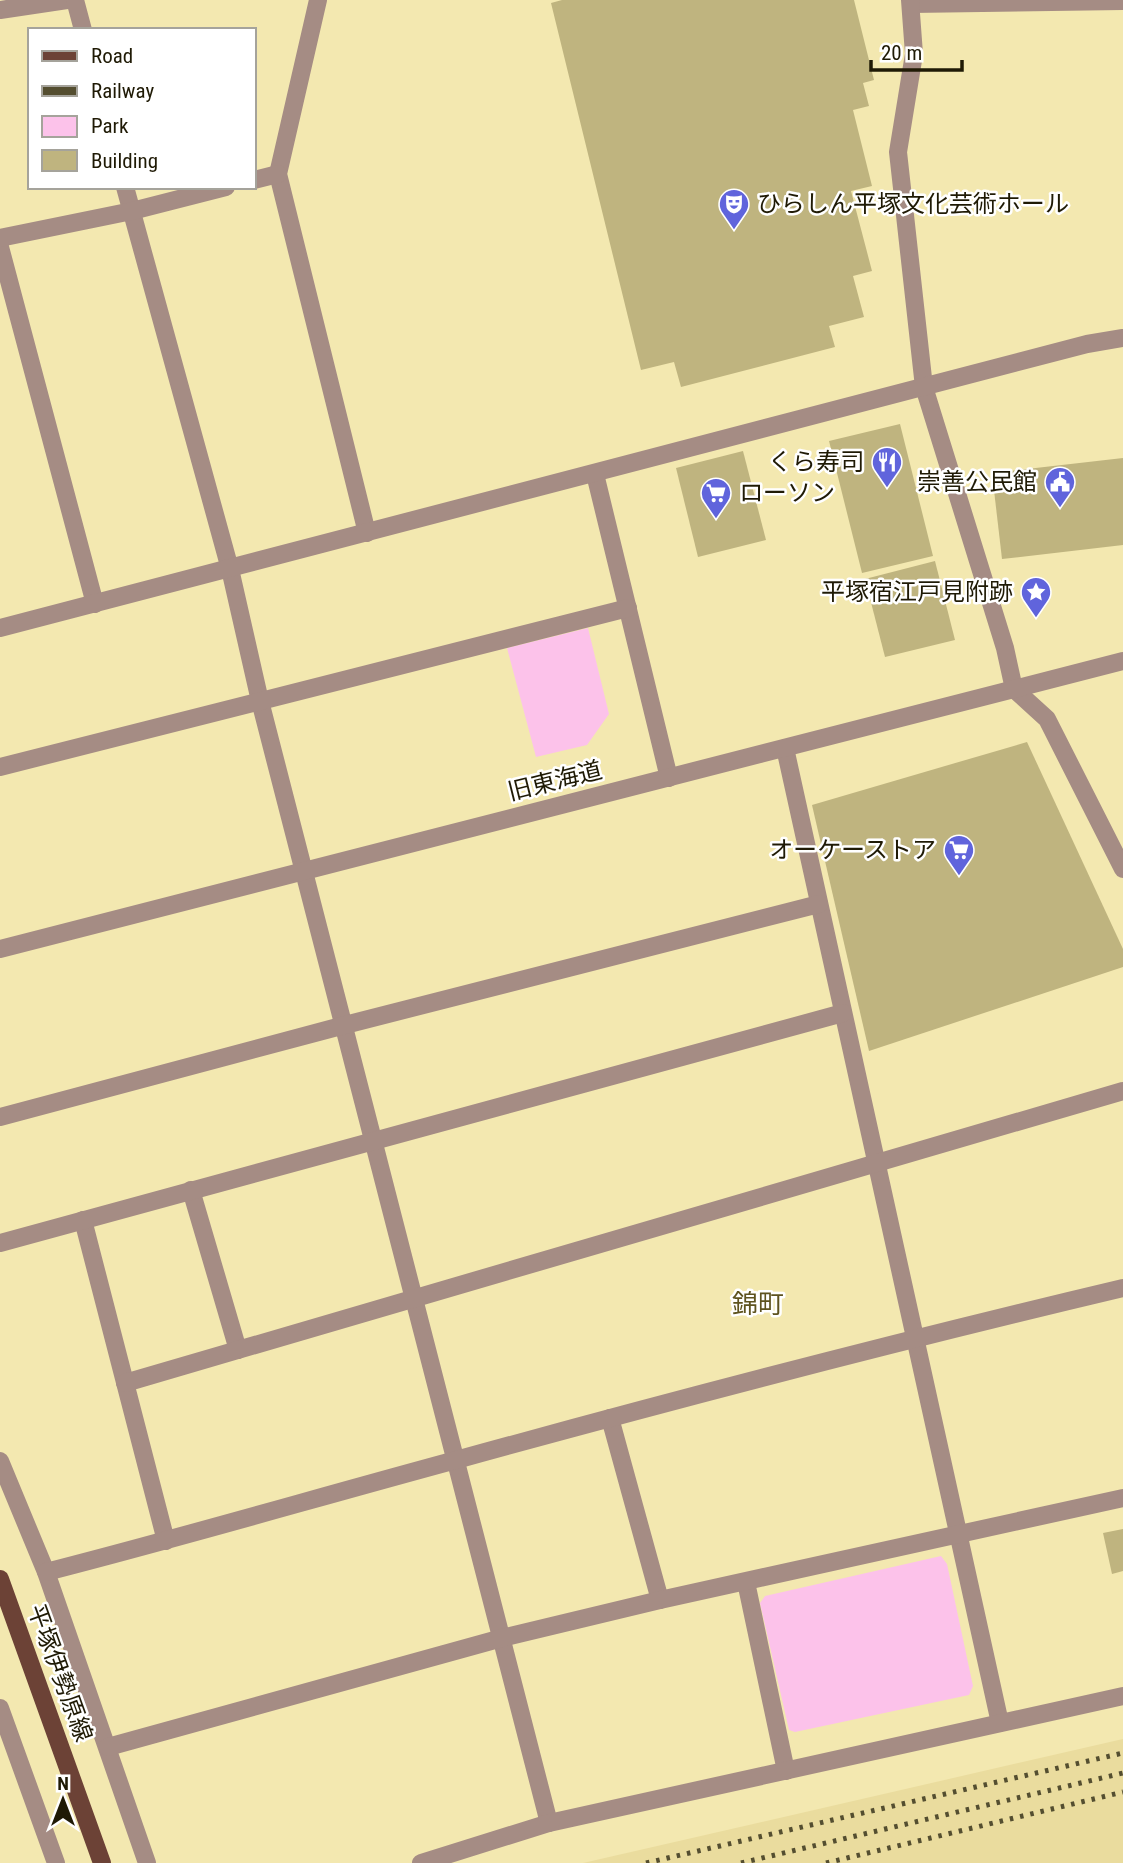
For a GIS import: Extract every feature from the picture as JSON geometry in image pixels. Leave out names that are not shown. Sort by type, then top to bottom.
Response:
[{"type":"main road","name":"平塚伊勢原線","points":[[0,1579],[102,1863]]},
{"type":"street","points":[[0,10],[67,0]]},
{"type":"street","points":[[75,0],[82,28]]},
{"type":"street","points":[[318,0],[278,174],[368,533]]},
{"type":"street","points":[[1123,1],[910,2],[914,54],[898,152],[924,387],[1005,648],[1014,689],[1046,719],[1123,869]]},
{"type":"street","points":[[256,180],[278,174]]},
{"type":"street","points":[[126,189],[230,569],[260,701],[549,1823]]},
{"type":"street","points":[[0,238],[132,211],[218,189]]},
{"type":"street","points":[[0,247],[95,604]]},
{"type":"street","points":[[0,628],[1087,344],[1123,338]]},
{"type":"street","points":[[595,474],[669,778]]},
{"type":"street","points":[[0,767],[628,608]]},
{"type":"street","name":"旧東海道","points":[[0,949],[1123,661]]},
{"type":"street","points":[[785,748],[1000,1723]]},
{"type":"street","points":[[0,1117],[345,1025],[819,904]]},
{"type":"street","points":[[0,1243],[843,1013]]},
{"type":"street","points":[[125,1383],[1123,1091]]},
{"type":"street","points":[[191,1191],[238,1350]]},
{"type":"street","points":[[83,1220],[166,1541]]},
{"type":"street","points":[[46,1572],[914,1337],[1123,1288]]},
{"type":"street","points":[[610,1418],[660,1600]]},
{"type":"street","points":[[0,1461],[46,1572],[147,1863]]},
{"type":"street","points":[[108,1747],[502,1639],[660,1600],[1123,1498]]},
{"type":"street","points":[[746,1582],[786,1770]]},
{"type":"street","points":[[421,1863],[549,1823],[1123,1696]]},
{"type":"street","points":[[0,1708],[56,1863]]},
{"type":"shaded area","points":[[1123,1739],[1123,1863],[583,1863]]},
{"type":"green space","points":[[588,628],[609,714],[587,745],[536,757],[507,648]]},
{"type":"green space","points":[[941,1556],[947,1564],[973,1686],[969,1695],[795,1732],[789,1730],[760,1603],[765,1596]]},
{"type":"building","name":"ひらしん平塚文化芸術ホール","points":[[562,0],[854,0],[874,80],[863,83],[869,106],[853,110],[872,186],[851,191],[872,271],[853,276],[864,317],[829,326],[835,347],[681,387],[674,362],[641,370],[551,3]]},
{"type":"building","points":[[900,424],[933,556],[862,573],[829,441]]},
{"type":"building","points":[[743,451],[766,540],[698,557],[676,468]]},
{"type":"building","name":"崇善公民館","points":[[1123,458],[1123,545],[1002,559],[992,473]]},
{"type":"building","points":[[935,561],[955,640],[885,657],[865,579]]},
{"type":"building","name":"オーケーストア","points":[[1027,742],[1123,949],[1123,967],[869,1051],[812,805]]},
{"type":"building","points":[[1123,1529],[1123,1571],[1112,1574],[1103,1533]]},
{"type":"railway","points":[[646,1863],[1123,1753]]},
{"type":"railway","points":[[741,1863],[1123,1773]]},
{"type":"railway","points":[[826,1863],[1123,1792]]},
{"type":"place","name":"ひらしん平塚文化芸術ホール","points":[[734,231]]},
{"type":"place","name":"くら寿司","points":[[887,489]]},
{"type":"place","name":"崇善公民館","points":[[1060,509]]},
{"type":"place","name":"ローソン","points":[[716,520]]},
{"type":"place","name":"平塚宿江戸見附跡","points":[[1036,619]]},
{"type":"place","name":"オーケーストア","points":[[959,877]]},
{"type":"district","name":"錦町","points":[[758,1304]]}]
